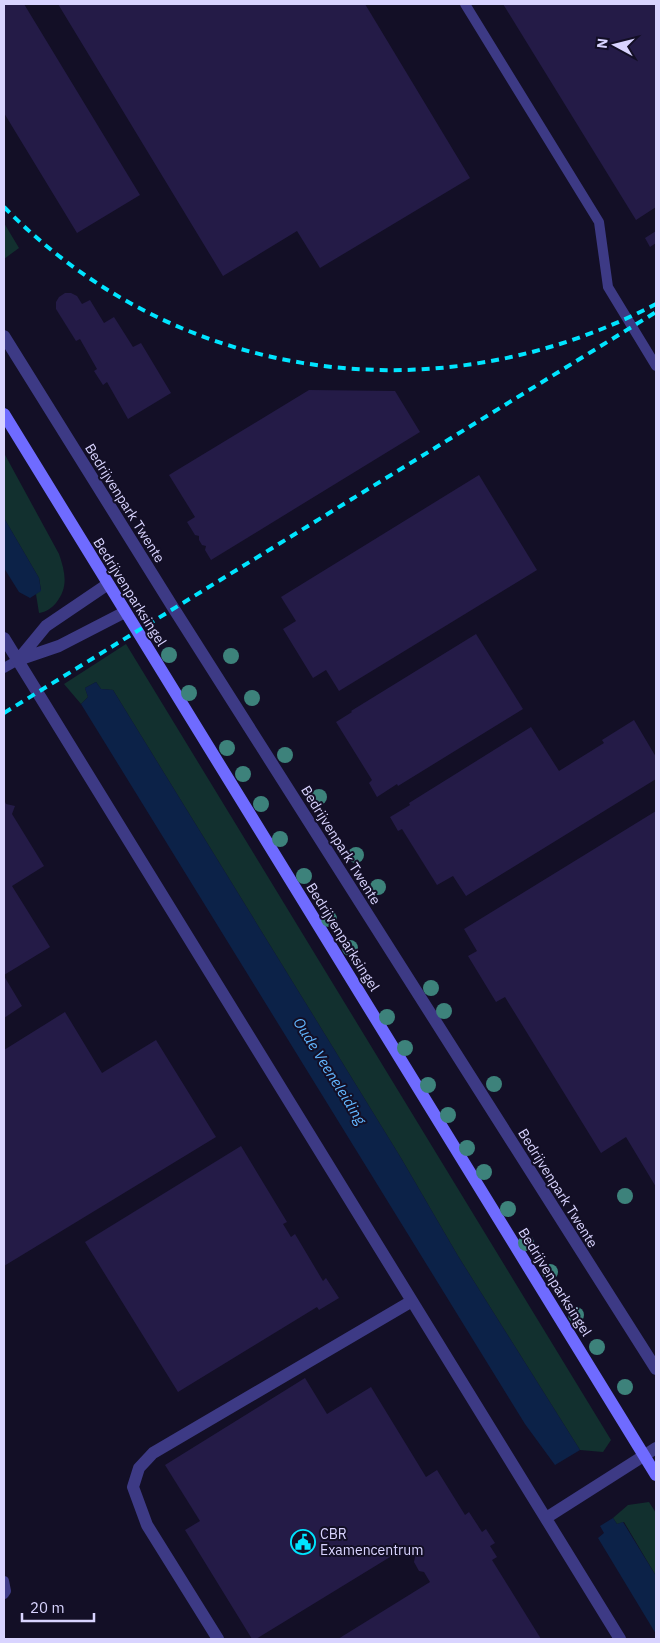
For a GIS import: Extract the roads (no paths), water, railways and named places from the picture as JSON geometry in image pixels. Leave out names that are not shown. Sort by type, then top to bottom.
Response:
[{"type":"street","name":"Bedrijvenpark Twente","points":[[4,336],[179,617],[656,1369]]},
{"type":"street","name":"Bedrijvenparksingel","points":[[4,414],[656,1475]]},
{"type":"street","points":[[18,660],[46,626],[108,584]]},
{"type":"street","points":[[18,660],[59,646],[125,612]]},
{"type":"street","points":[[4,638],[620,1639]]},
{"type":"street","points":[[218,1639],[147,1525],[133,1487],[139,1468],[153,1453],[412,1301]]},
{"type":"street","points":[[546,1518],[656,1448]]},
{"type":"lane","points":[[465,4],[599,222],[608,287],[655,361]]},
{"type":"lane","points":[[4,668],[18,660]]},
{"type":"lane","points":[[4,1580],[6,1591],[4,1594]]},
{"type":"water","points":[[4,518],[39,578],[41,591],[30,598],[19,592],[4,568]]},
{"type":"water","name":"Oude Veeneleiding","points":[[96,682],[101,689],[113,690],[401,1158],[458,1256],[580,1450],[555,1465],[525,1424],[81,704],[88,697],[85,688]]},
{"type":"water","points":[[613,1518],[617,1524],[623,1522],[656,1576],[656,1634],[598,1538],[604,1533],[600,1526]]},
{"type":"railway","points":[[4,207],[73,267],[149,313],[229,346],[314,365],[400,370],[487,362],[573,340],[656,304]]},
{"type":"railway","points":[[4,713],[656,312]]},
{"type":"place","name":"CBR Examencentrum","points":[[303,1542]]}]
